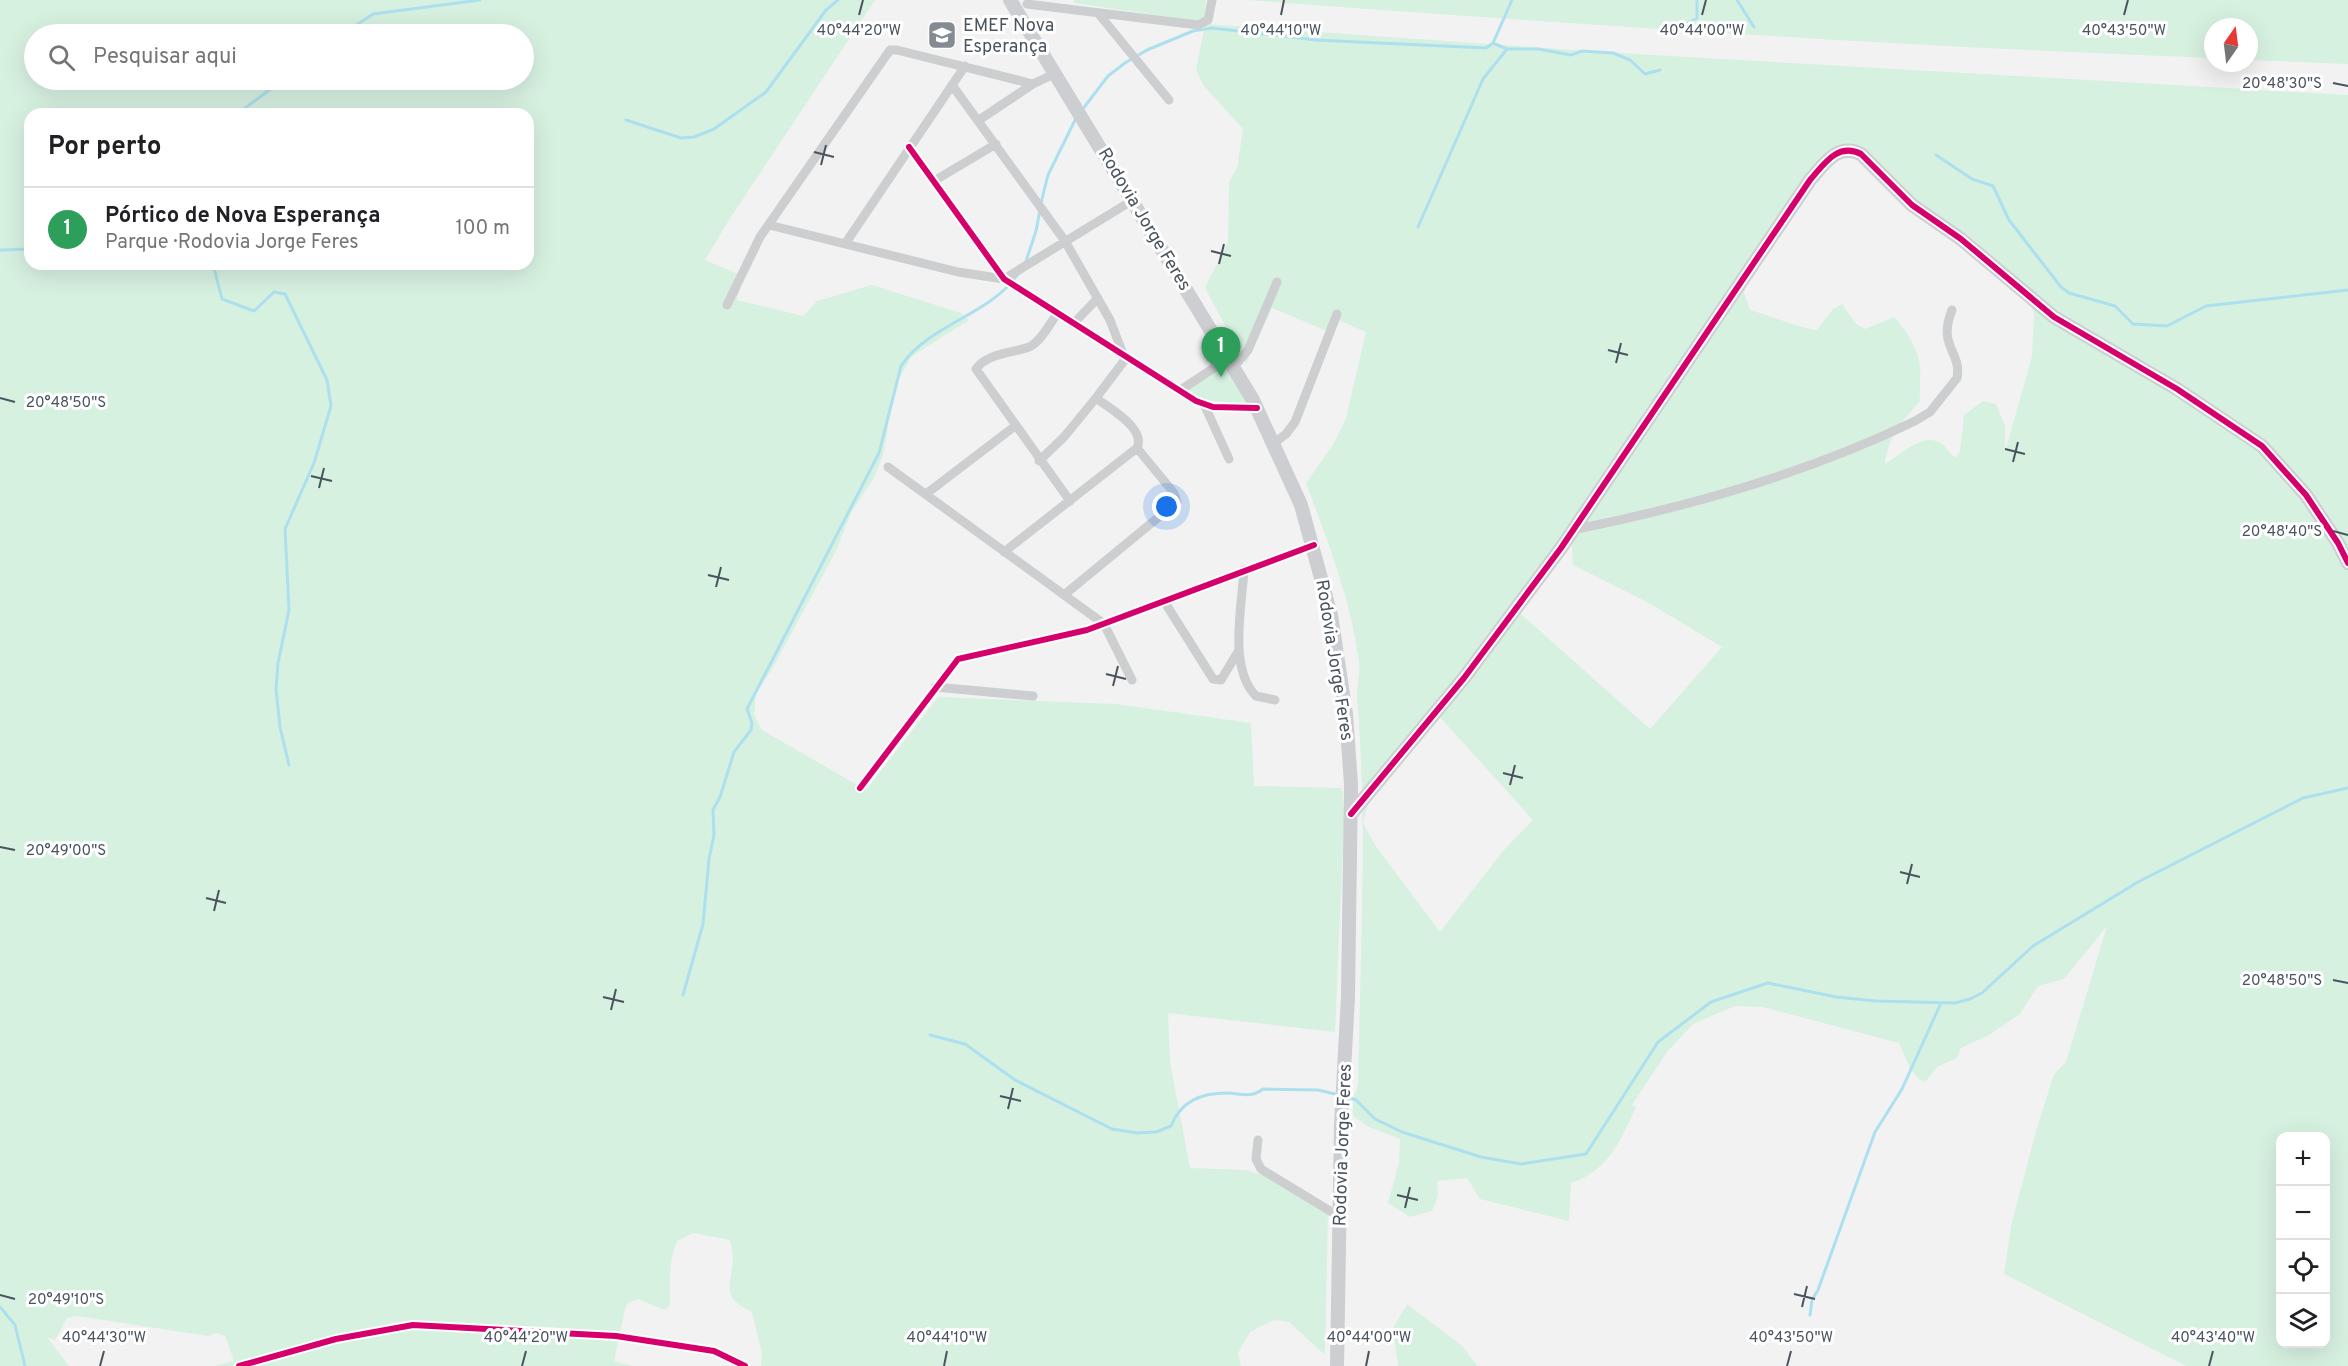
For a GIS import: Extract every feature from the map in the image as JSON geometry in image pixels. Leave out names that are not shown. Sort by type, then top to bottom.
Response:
[{"type":"street","name":"Rodovia Jorge Feres","points":[[1010,0],[1026,6],[1056,73],[1232,362],[1257,408],[1301,505],[1314,545],[1331,615],[1350,749],[1351,814],[1348,997],[1336,1366]]},
{"type":"street","points":[[1026,6],[1198,25],[1208,20],[1212,0]]},
{"type":"street","points":[[1098,13],[1169,100]]},
{"type":"street","points":[[727,305],[748,259],[769,225],[887,52],[897,50],[1033,84]]},
{"type":"street","points":[[845,244],[965,66]]},
{"type":"street","points":[[979,120],[1033,84],[1056,73]]},
{"type":"street","points":[[952,85],[1065,241],[1098,298],[1125,355]]},
{"type":"street","points":[[934,181],[996,144]]},
{"type":"street","points":[[909,147],[1004,279],[1179,391],[1204,404],[1257,408]]},
{"type":"street","points":[[1351,814],[1464,678],[1572,530],[1810,180],[1833,154],[1850,150],[1861,154],[1912,205],[1953,233],[2054,317],[2170,385],[2262,446],[2306,495],[2334,536],[2348,563]]},
{"type":"street","points":[[769,225],[958,272],[1004,279],[1133,200]]},
{"type":"street","points":[[1179,391],[1232,362],[1248,350],[1277,282]]},
{"type":"street","points":[[1073,324],[1098,298]]},
{"type":"street","points":[[1572,530],[1644,514],[1800,468],[1915,421],[1930,412],[1957,378],[1958,370],[1946,335],[1952,310]]},
{"type":"street","points":[[1057,314],[1030,347],[1013,350],[984,362],[976,369],[1039,461],[1070,501]]},
{"type":"street","points":[[1274,443],[1286,434],[1295,422],[1337,315]]},
{"type":"street","points":[[1039,461],[1064,437],[1096,398],[1125,355]]},
{"type":"street","points":[[1004,552],[1137,448],[1140,440],[1136,431],[1096,398]]},
{"type":"street","points":[[1204,404],[1229,459]]},
{"type":"street","points":[[926,494],[1015,426]]},
{"type":"street","points":[[1064,595],[1176,504],[1174,493],[1137,448]]},
{"type":"street","points":[[888,467],[1104,624],[1132,680]]},
{"type":"street","points":[[860,788],[935,687],[955,662],[963,657],[1065,636],[1104,624],[1314,545]]},
{"type":"street","points":[[1244,570],[1240,667],[1247,685],[1256,696],[1275,700]]},
{"type":"street","points":[[1164,601],[1213,679],[1221,680],[1239,650]]},
{"type":"street","points":[[935,687],[1033,696]]},
{"type":"street","points":[[1258,1140],[1257,1159],[1261,1168],[1340,1217]]},
{"type":"street","points":[[239,1366],[336,1339],[413,1325],[616,1336],[714,1351],[745,1366]]},
{"type":"green space","points":[[0,0],[875,0],[729,220],[705,260],[743,276],[737,300],[803,316],[817,301],[872,285],[961,313],[969,320],[912,356],[896,384],[883,455],[874,478],[852,511],[835,553],[771,671],[756,693],[754,714],[762,730],[866,790],[938,697],[1116,704],[1251,723],[1254,786],[1342,788],[1344,820],[1335,1032],[1168,1013],[1170,1062],[1190,1168],[1246,1170],[1263,1175],[1328,1211],[1325,1355],[1289,1322],[1274,1320],[1250,1332],[1238,1353],[1241,1366],[761,1366],[762,1353],[752,1312],[742,1307],[731,1296],[733,1259],[730,1240],[693,1233],[677,1241],[674,1249],[670,1273],[670,1306],[664,1310],[638,1299],[628,1303],[625,1309],[614,1361],[633,1366],[214,1366],[234,1361],[225,1336],[216,1333],[208,1336],[77,1316],[67,1318],[55,1340],[47,1337],[69,1366],[0,1366]]},
{"type":"green space","points":[[1074,0],[1206,0],[1203,22],[1074,3]]},
{"type":"green space","points":[[1248,0],[2348,0],[2348,64],[2258,60],[2258,18],[2204,18],[2204,58],[1730,34]]},
{"type":"green space","points":[[1205,24],[1602,52],[2348,95],[2348,1366],[2186,1366],[2004,1274],[2011,1226],[2036,1131],[2054,1074],[2066,1062],[2107,926],[2064,979],[2038,986],[2020,1014],[1989,1035],[1961,1048],[1957,1058],[1937,1067],[1925,1082],[1912,1071],[1899,1043],[1763,1007],[1735,1006],[1693,1024],[1667,1052],[1632,1105],[1636,1107],[1612,1153],[1595,1171],[1571,1183],[1569,1221],[1480,1199],[1467,1178],[1437,1181],[1438,1196],[1432,1211],[1410,1217],[1388,1203],[1399,1163],[1400,1139],[1369,1127],[1353,1116],[1353,1100],[1358,1085],[1363,843],[1357,694],[1359,662],[1345,594],[1306,483],[1334,443],[1346,418],[1366,332],[1338,320],[1327,331],[1272,308],[1246,364],[1205,288],[1228,242],[1229,182],[1237,168],[1243,129],[1204,86],[1196,70]],"holes":[[[1854,146],[1966,249],[2026,296],[2034,312],[2032,356],[2005,452],[2005,426],[1996,404],[1983,401],[1964,415],[1960,451],[1956,458],[1942,444],[1927,440],[1912,446],[1885,464],[1893,437],[1920,401],[1919,360],[1911,340],[1899,322],[1894,317],[1865,329],[1856,324],[1842,304],[1833,309],[1817,330],[1750,310],[1744,293],[1755,260],[1836,156]],[[1571,534],[1573,565],[1649,603],[1722,647],[1650,729],[1513,607]],[[1438,715],[1533,820],[1503,851],[1440,932],[1375,845],[1363,823],[1372,789]]]},
{"type":"green space","points":[[1228,364],[1252,405],[1197,399],[1184,390]]},
{"type":"green space","points":[[1407,1304],[1461,1345],[1478,1366],[1398,1366],[1393,1328]]},
{"type":"waterway","points":[[358,24],[373,14],[480,0]]},
{"type":"waterway","points":[[626,120],[681,138],[694,137],[714,129],[766,92],[826,10],[838,0]]},
{"type":"waterway","points":[[1082,110],[1108,76],[1125,63],[1147,50],[1193,31],[1212,28],[1316,40],[1486,48],[1493,43],[1512,0]]},
{"type":"waterway","points":[[1683,26],[1697,18],[1697,0]]},
{"type":"waterway","points":[[1737,0],[1754,27]]},
{"type":"waterway","points":[[1493,43],[1507,49],[1538,49],[1571,55],[1582,51],[1613,53],[1630,60],[1645,74],[1660,70]]},
{"type":"waterway","points":[[1418,227],[1483,79],[1507,49]]},
{"type":"waterway","points":[[245,108],[269,90]]},
{"type":"waterway","points":[[1041,203],[1048,175],[1076,118]]},
{"type":"waterway","points":[[1936,155],[1972,179],[1993,186],[2009,220],[2061,287],[2069,293],[2115,306],[2133,324],[2167,326],[2206,306],[2348,290]]},
{"type":"waterway","points":[[1026,261],[1040,210]]},
{"type":"waterway","points":[[0,250],[24,249]]},
{"type":"waterway","points":[[215,270],[222,299],[254,311],[274,292],[285,294],[327,380],[331,406],[314,463],[285,529],[289,610],[278,663],[276,689],[280,727],[289,765]]},
{"type":"waterway","points":[[683,995],[703,924],[709,859],[714,835],[713,810],[720,797],[734,752],[751,730],[752,723],[747,709],[879,453],[901,366],[927,340],[991,300],[1018,274]]},
{"type":"waterway","points":[[1345,1096],[1356,1100],[1375,1119],[1402,1132],[1481,1157],[1521,1164],[1586,1154],[1658,1042],[1711,1002],[1768,983],[1836,997],[1876,1001],[1955,1003],[1970,999],[1982,993],[2033,946],[2138,882],[2303,798],[2348,788]]},
{"type":"waterway","points":[[1810,1315],[1812,1300],[1818,1290],[1875,1132],[1902,1089],[1941,1003]]},
{"type":"waterway","points":[[930,1035],[965,1044],[1015,1080],[1112,1129],[1137,1133],[1156,1132],[1171,1126],[1180,1110],[1193,1100],[1218,1093],[1249,1095],[1263,1089],[1318,1090],[1339,1095]]},
{"type":"waterway","points":[[0,1307],[15,1325],[25,1366]]},
{"type":"cycle path","points":[[909,147],[1004,279],[1196,401],[1213,407],[1257,408]]},
{"type":"cycle path","points":[[1351,814],[1464,678],[1561,548],[1810,180],[1832,156],[1845,151],[1861,154],[1912,205],[1961,239],[2054,317],[2177,389],[2262,446],[2306,495],[2338,543],[2348,563]]},
{"type":"cycle path","points":[[860,788],[958,659],[1087,630],[1314,545]]},
{"type":"cycle path","points":[[239,1366],[336,1339],[413,1325],[616,1336],[714,1351],[745,1366]]},
{"type":"place","name":"EMEF Nova Esperança","points":[[942,35]]},
{"type":"place","name":"Pórtico de Nova Esperança","points":[[1221,377]]}]
